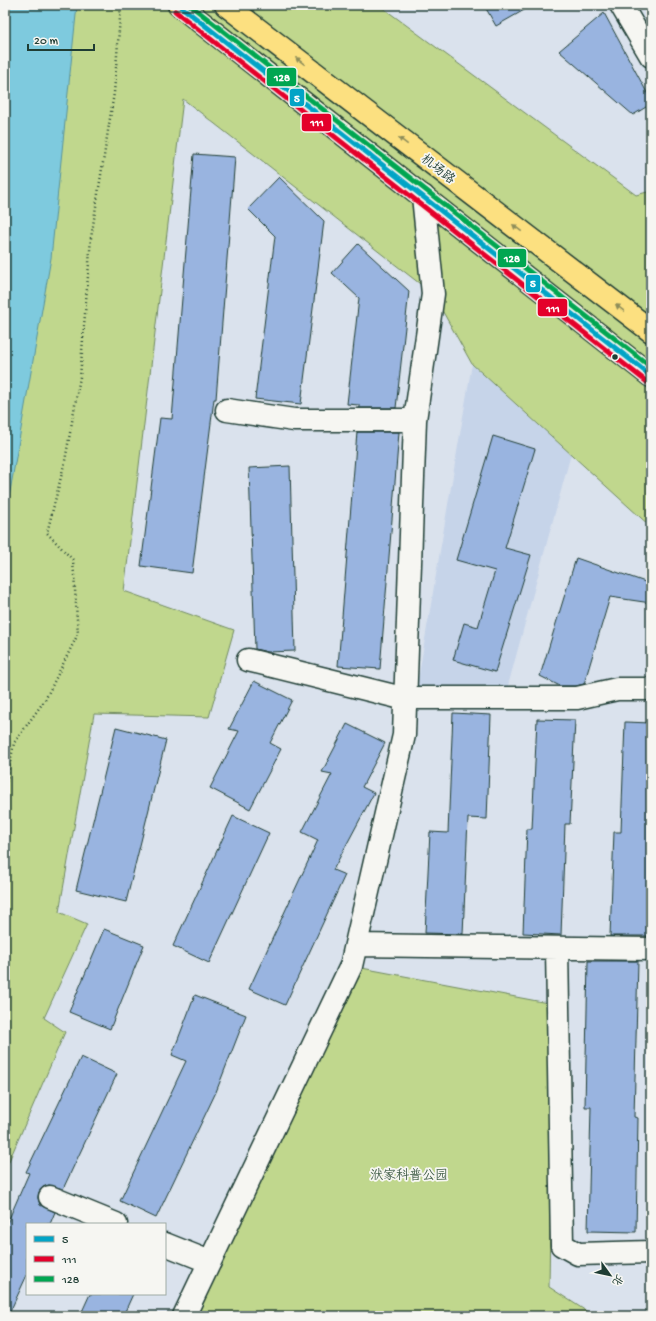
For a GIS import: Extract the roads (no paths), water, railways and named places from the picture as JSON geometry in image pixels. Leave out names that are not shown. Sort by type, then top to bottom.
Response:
[{"type":"main road","points":[[178,5],[651,376]]},
{"type":"main road","name":"机场路","points":[[226,5],[651,331]]},
{"type":"street","points":[[621,5],[651,56]]},
{"type":"street","points":[[184,1316],[351,966],[404,735],[415,420],[433,294],[423,196]]},
{"type":"street","points":[[227,410],[294,420],[415,420]]},
{"type":"street","points":[[248,660],[406,698],[577,698],[617,689],[651,689]]},
{"type":"street","points":[[357,945],[651,949]]},
{"type":"street","points":[[557,948],[562,1245],[578,1254],[651,1252]]},
{"type":"street","points":[[50,1197],[114,1223]]},
{"type":"street","points":[[166,1244],[210,1262]]},
{"type":"water","points":[[5,5],[77,5],[51,258],[5,520]]},
{"type":"park label","name":"洑家科普公园","points":[[409,1174]]}]
